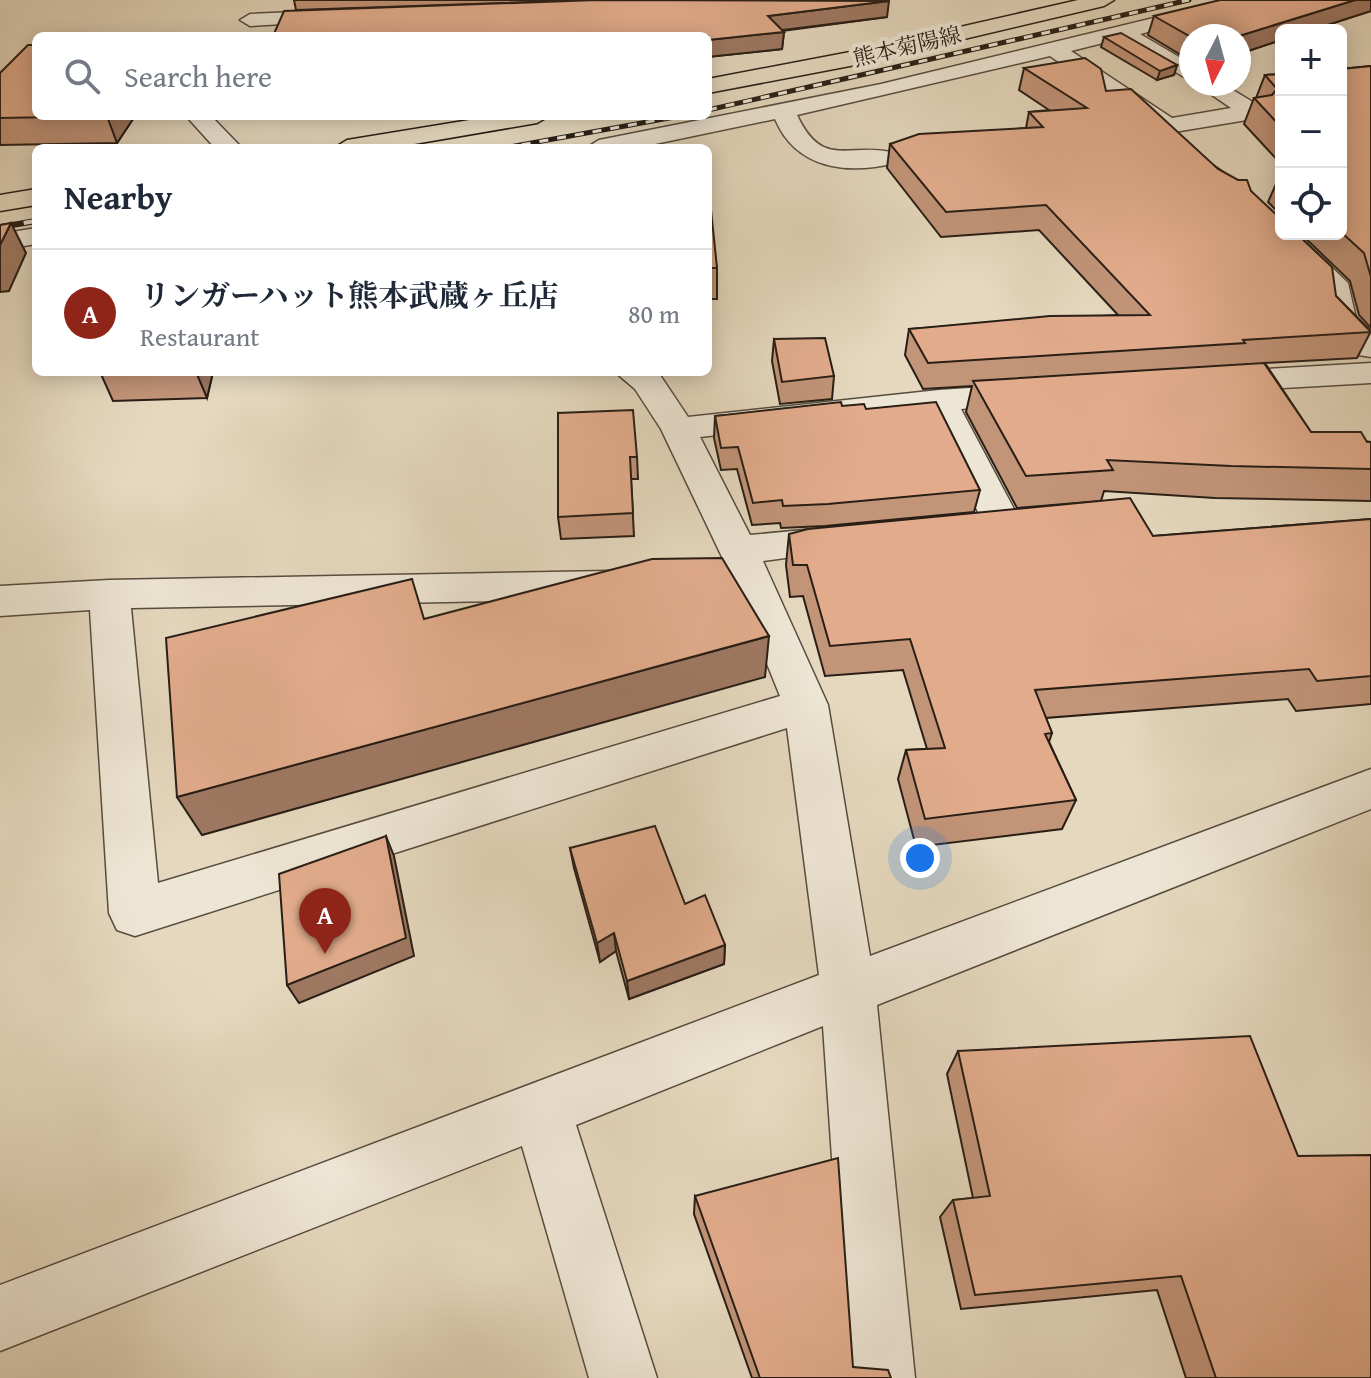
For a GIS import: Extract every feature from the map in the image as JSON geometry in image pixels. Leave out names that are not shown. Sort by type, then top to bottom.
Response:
[{"type":"main road","name":"熊本菊陽線","points":[[712,85],[850,59],[1102,0]]},
{"type":"main road","points":[[371,144],[513,120]]},
{"type":"main road","points":[[0,203],[32,198]]},
{"type":"street","points":[[246,28],[262,0]]},
{"type":"street","points":[[620,144],[784,112],[1253,0]]},
{"type":"street","points":[[246,28],[364,16]]},
{"type":"street","points":[[1124,33],[1179,67]]},
{"type":"street","points":[[1053,49],[1168,126],[1253,112],[1227,96]]},
{"type":"street","points":[[784,112],[801,146],[823,160],[859,166],[886,158]]},
{"type":"street","points":[[202,120],[225,144]]},
{"type":"street","points":[[1274,228],[1337,289],[1341,320],[1371,349]]},
{"type":"street","points":[[0,242],[32,237]]},
{"type":"street","points":[[1175,385],[1371,373]]},
{"type":"street","points":[[638,376],[648,382],[678,429],[746,566],[806,705],[848,988],[881,1378]]},
{"type":"street","points":[[678,429],[939,400],[1065,392]]},
{"type":"street","points":[[939,400],[1003,524]]},
{"type":"street","points":[[707,583],[746,566],[878,536]]},
{"type":"street","points":[[0,601],[109,594],[644,584]]},
{"type":"street","points":[[109,594],[135,913],[806,705]]},
{"type":"street","points":[[0,1318],[542,1112],[848,988],[1371,789]]},
{"type":"street","points":[[542,1112],[623,1378]]},
{"type":"building","points":[[597,0],[889,1],[768,16],[784,32],[712,40],[712,32],[275,32],[284,11]]},
{"type":"building","points":[[1220,0],[1355,0],[1251,32],[1251,24],[1179,24],[1179,30],[1154,16]]},
{"type":"building","points":[[1121,33],[1177,65],[1160,71],[1104,37]]},
{"type":"building","points":[[28,45],[32,45],[32,117],[0,118],[0,73]]},
{"type":"building","points":[[1085,58],[1101,69],[1106,91],[1131,89],[1218,169],[1238,180],[1247,180],[1251,191],[1275,213],[1275,240],[1303,240],[1332,267],[1336,296],[1371,332],[928,363],[909,329],[1050,316],[1150,315],[1046,205],[946,212],[890,144],[919,134],[1043,127],[1029,112],[1087,108],[1024,68]]},
{"type":"building","points":[[1371,66],[1371,277],[1364,253],[1347,237],[1347,68]]},
{"type":"building","points":[[1275,74],[1275,87],[1265,75]]},
{"type":"building","points":[[1275,91],[1275,121],[1254,98],[1272,95]]},
{"type":"building","points":[[712,220],[717,268],[712,268]]},
{"type":"building","points":[[11,223],[0,245],[0,225]]},
{"type":"building","points":[[825,338],[834,376],[782,382],[774,339]]},
{"type":"building","points":[[1264,363],[1311,432],[1361,432],[1367,442],[1371,442],[1371,469],[1107,460],[1113,470],[1026,476],[973,381]]},
{"type":"building","points":[[841,402],[842,406],[864,404],[866,409],[936,402],[980,490],[828,504],[783,506],[782,500],[753,503],[738,447],[721,448],[715,416]]},
{"type":"building","points":[[633,410],[637,457],[630,457],[633,513],[558,517],[558,413]]},
{"type":"building","points":[[1130,498],[1153,536],[1371,519],[1371,676],[1317,681],[1309,669],[1035,690],[1052,733],[1045,734],[1076,800],[925,819],[906,750],[945,748],[910,639],[830,646],[807,565],[793,565],[789,534],[808,529]]},
{"type":"building","points":[[722,558],[769,636],[177,797],[166,638],[412,579],[424,619],[652,559]]},
{"type":"building","points":[[655,826],[685,904],[705,895],[725,945],[627,981],[614,933],[597,943],[570,848]]},
{"type":"building","points":[[386,836],[406,938],[287,985],[279,874]]},
{"type":"building","points":[[1250,1036],[1298,1156],[1371,1155],[1371,1378],[1216,1378],[1181,1276],[975,1295],[953,1200],[990,1196],[958,1051]]},
{"type":"building","points":[[838,1158],[853,1367],[888,1370],[891,1378],[760,1378],[695,1196]]},
{"type":"railway","points":[[712,109],[1189,0]]},
{"type":"railway","points":[[526,144],[658,120]]},
{"type":"railway","points":[[0,227],[32,222]]},
{"type":"place","name":"リンガーハット熊本武蔵ヶ丘店","points":[[325,954]]}]
